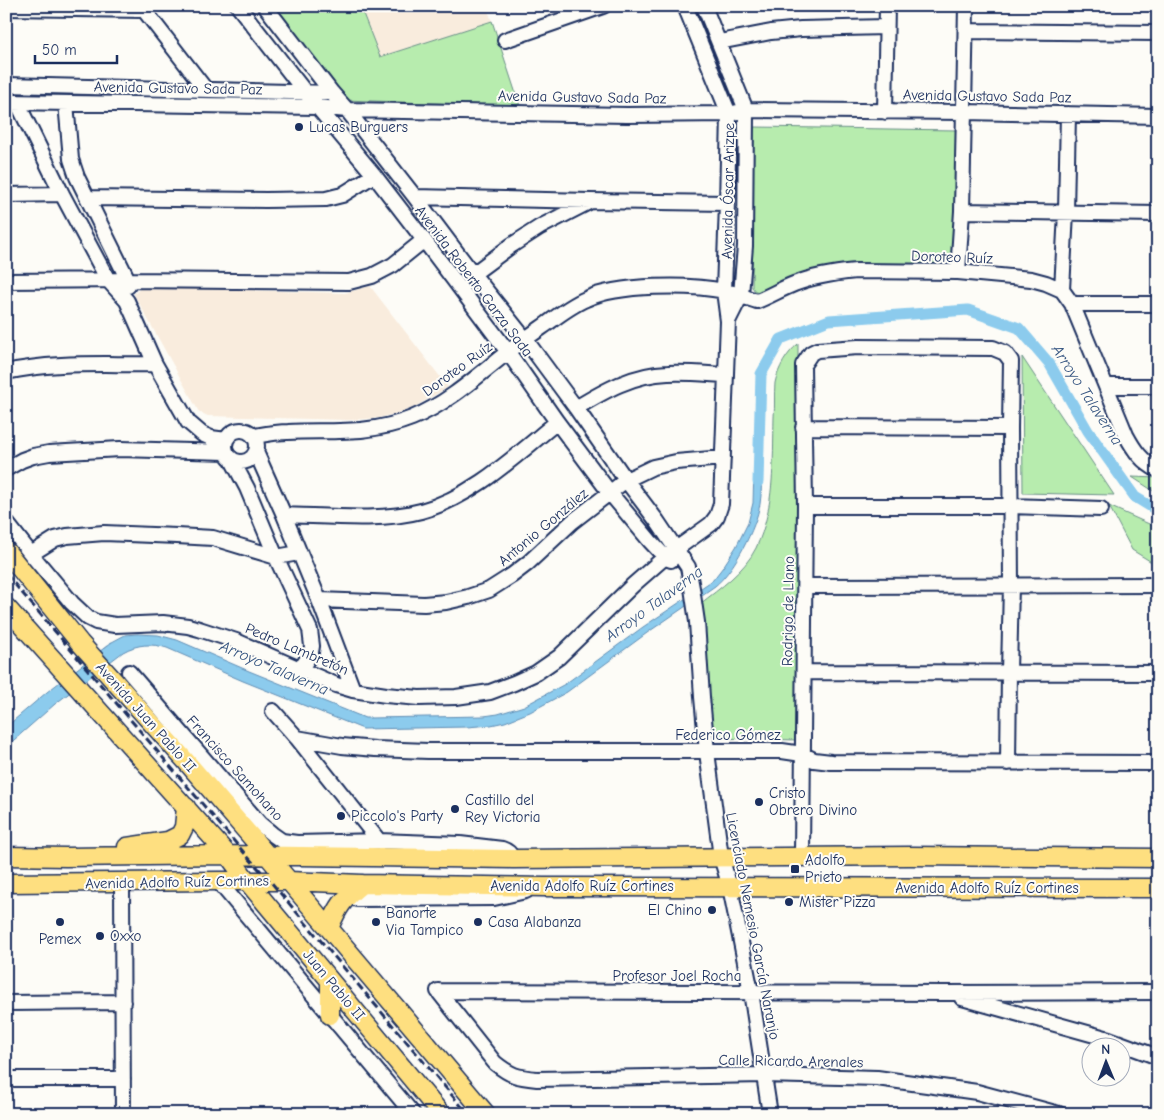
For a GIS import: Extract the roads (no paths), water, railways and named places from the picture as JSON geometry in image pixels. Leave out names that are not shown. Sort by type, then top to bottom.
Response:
[{"type":"main road","name":"Avenida Juan Pablo II","points":[[6,551],[80,643],[185,760],[288,881]]},
{"type":"main road","name":"Avenida Juan Pablo II","points":[[6,607],[228,855]]},
{"type":"main road","points":[[66,857],[168,841],[180,835],[184,828],[186,807]]},
{"type":"main road","name":"Juan Pablo II","points":[[228,855],[248,882],[441,1113]]},
{"type":"main road","name":"Avenida Adolfo Ruíz Cortines","points":[[6,856],[267,855],[513,859],[802,856],[1158,858]]},
{"type":"main road","name":"Avenida Adolfo Ruíz Cortines","points":[[6,883],[288,881],[362,884],[544,886],[1158,888]]},
{"type":"main road","points":[[288,881],[486,1114]]},
{"type":"main road","points":[[329,928],[340,905],[348,895],[362,884]]},
{"type":"main road","points":[[330,981],[330,1015]]},
{"type":"street","name":"Avenida Roberto Garza Sada","points":[[238,6],[424,240],[610,492],[665,557],[688,567]]},
{"type":"street","name":"Avenida Roberto Garza Sada","points":[[265,6],[525,339],[576,408],[688,567],[693,595]]},
{"type":"street","points":[[505,40],[603,6]]},
{"type":"street","name":"Avenida Óscar Arizpe","points":[[685,6],[728,114],[724,291],[728,321],[723,458],[720,504],[717,516]]},
{"type":"street","name":"Avenida Óscar Arizpe","points":[[704,6],[746,110],[745,246],[741,295],[728,321]]},
{"type":"street","points":[[885,112],[887,6]]},
{"type":"street","points":[[958,272],[962,211],[966,6]]},
{"type":"street","points":[[6,8],[142,8],[206,90]]},
{"type":"street","points":[[719,42],[770,32],[801,29],[886,27]]},
{"type":"street","points":[[966,31],[1158,33]]},
{"type":"street","name":"Avenida Gustavo Sada Paz","points":[[6,85],[332,92]]},
{"type":"street","name":"Avenida Gustavo Sada Paz","points":[[12,102],[627,115],[728,114],[746,110],[1158,116]]},
{"type":"street","points":[[12,102],[108,280],[127,301],[155,364],[188,422],[202,434],[228,450],[236,461],[242,462],[253,457],[258,447],[257,441],[249,431],[236,430],[230,434],[228,450],[310,630],[311,652],[300,670]]},
{"type":"street","points":[[66,103],[71,159],[77,178],[128,280],[127,301]]},
{"type":"street","points":[[1068,114],[1062,290],[1072,304],[1126,435],[1141,458],[1158,470]]},
{"type":"street","points":[[88,198],[326,199],[342,195],[374,175]]},
{"type":"street","points":[[6,195],[62,194]]},
{"type":"street","points":[[415,197],[727,203]]},
{"type":"street","points":[[473,274],[512,245],[590,201]]},
{"type":"street","points":[[962,211],[1158,214]]},
{"type":"street","points":[[6,281],[349,282],[372,276],[393,264],[424,240]]},
{"type":"street","name":"Doroteo Ruíz","points":[[254,436],[287,432],[361,430],[390,425],[412,418],[452,396],[525,339],[569,308],[588,298],[608,292],[634,288],[698,287],[741,295],[757,301],[794,284],[818,276],[856,271],[958,272],[1031,279],[1062,290]]},
{"type":"street","points":[[1072,304],[1158,304]]},
{"type":"street","name":"Rodrigo de Llano","points":[[802,856],[806,506],[803,365],[806,358],[816,350],[858,347],[993,348],[1005,353],[1011,361],[1010,428]]},
{"type":"street","points":[[6,372],[23,368],[57,366],[155,364]]},
{"type":"street","points":[[576,408],[604,391],[630,380],[649,375],[668,373],[726,375]]},
{"type":"street","points":[[1106,386],[1158,386]]},
{"type":"street","points":[[284,515],[371,517],[400,515],[441,504],[463,494],[485,479],[557,422]]},
{"type":"street","points":[[803,427],[1010,428],[1011,585],[1008,763]]},
{"type":"street","points":[[6,469],[22,460],[48,453],[120,448],[228,450]]},
{"type":"street","points":[[256,452],[319,600],[352,690]]},
{"type":"street","name":"Antonio González","points":[[319,600],[424,604],[446,602],[489,590],[528,563],[572,522],[626,480],[653,467],[676,462],[723,458]]},
{"type":"street","points":[[246,488],[268,480]]},
{"type":"street","points":[[806,506],[1010,506],[1101,509]]},
{"type":"street","name":"Pedro Lambretón","points":[[6,522],[72,603],[88,618],[96,622],[115,625],[155,623],[188,626],[236,641],[300,670],[352,690],[419,698],[456,697],[490,692],[536,672],[559,656],[620,596],[665,557],[711,524],[717,516]]},
{"type":"street","points":[[31,554],[55,540],[67,536],[104,533],[213,538],[276,557],[299,553]]},
{"type":"street","points":[[805,586],[1158,585]]},
{"type":"street","name":"Licenciado Nemesio García Naranjo","points":[[693,595],[697,622],[707,752],[721,857],[730,887],[751,992],[770,1114]]},
{"type":"street","name":"Francisco Samohano","points":[[129,672],[260,824],[282,841],[297,843],[379,841],[486,846],[502,848],[508,851],[513,859]]},
{"type":"street","points":[[804,672],[1158,673]]},
{"type":"street","points":[[273,711],[297,738],[379,841]]},
{"type":"street","name":"Federico Gómez","points":[[297,738],[342,746],[428,751],[782,751],[802,754],[814,760],[830,762],[1158,763]]},
{"type":"street","points":[[218,881],[413,1114]]},
{"type":"street","points":[[122,882],[122,1114]]},
{"type":"street","points":[[348,895],[357,899],[494,898],[544,886]]},
{"type":"street","name":"Profesor Joel Rocha","points":[[518,1078],[495,1063],[438,990],[945,993],[1158,992]]},
{"type":"street","name":"Profesor Joel Rocha","points":[[945,993],[1109,1039],[1158,1057]]},
{"type":"street","points":[[6,1003],[122,1002]]},
{"type":"street","name":"Calle Ricardo Arenales","points":[[518,1078],[765,1075],[877,1078],[977,1092],[1059,1114]]},
{"type":"street","points":[[6,1079],[123,1078]]},
{"type":"water","points":[[754,468],[762,469],[761,500],[758,514],[737,560],[722,579],[715,586],[567,692],[530,712],[505,722],[467,727],[363,729],[167,648],[145,645],[123,652],[55,704],[6,747],[6,727],[47,692],[112,642],[125,635],[137,634],[158,635],[177,640],[365,718],[484,716],[524,706],[565,684],[643,627],[713,580],[736,547],[748,523],[753,503]]},
{"type":"waterway","name":"Arroyo Talaverna","points":[[758,482],[761,374],[781,339],[829,320],[968,310],[1019,328],[1049,363],[1088,431],[1135,497],[1158,511]]},
{"type":"railway","points":[[6,574],[468,1114]]},
{"type":"place","name":"Lucas Burguers","points":[[299,127]]},
{"type":"place","name":"Cristo Obrero Divino","points":[[759,802]]},
{"type":"place","name":"Castillo del Rey Victoria","points":[[455,809]]},
{"type":"place","name":"Piccolo's Party","points":[[341,816]]},
{"type":"place","name":"Adolfo Prieto","points":[[795,869]]},
{"type":"place","name":"Mister Pizza","points":[[789,902]]},
{"type":"place","name":"El Chino","points":[[712,910]]},
{"type":"place","name":"Pemex","points":[[60,922]]},
{"type":"place","name":"Banorte Via Tampico","points":[[376,922]]},
{"type":"place","name":"Casa Alabanza","points":[[478,922]]},
{"type":"place","name":"Oxxo","points":[[100,936]]}]
